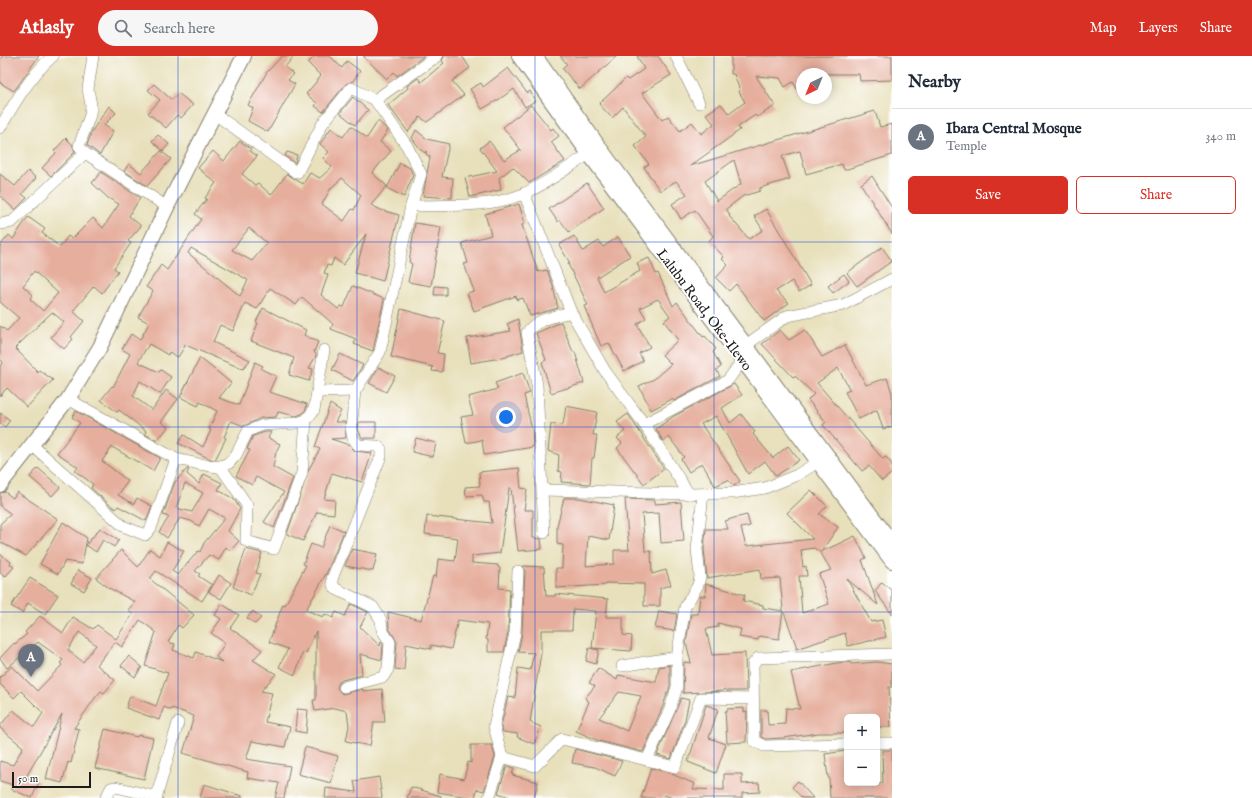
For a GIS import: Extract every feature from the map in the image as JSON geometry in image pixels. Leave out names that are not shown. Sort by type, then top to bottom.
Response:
[{"type":"main road","points":[[0,471],[60,394],[94,343],[233,56]]},
{"type":"main road","points":[[0,485],[68,399],[100,347],[169,203],[244,56]]},
{"type":"main road","name":"Lalubu Road, Oke-Ilewo","points":[[519,56],[589,154],[892,561]]},
{"type":"main road","name":"Lalubu Road, Oke-Ilewo","points":[[535,56],[606,157],[889,534]]},
{"type":"street","points":[[0,128],[21,93],[41,66],[53,56]]},
{"type":"street","points":[[93,56],[88,89],[91,105],[90,115],[79,146],[85,153],[161,203]]},
{"type":"street","points":[[375,100],[437,56]]},
{"type":"street","points":[[676,56],[699,103]]},
{"type":"street","points":[[215,114],[298,173],[323,123],[351,88],[375,100],[407,146],[421,174],[411,206],[380,352],[355,391],[351,429],[353,438],[358,445],[377,446],[381,449],[381,456],[332,579],[333,585],[340,592],[373,607],[381,620],[382,630],[390,642],[388,669],[383,677],[344,687]]},
{"type":"street","points":[[0,224],[12,222],[85,153]]},
{"type":"street","points":[[411,206],[460,206],[509,199],[524,194],[589,154]]},
{"type":"street","points":[[524,194],[571,312],[605,371],[644,424],[689,494]]},
{"type":"street","points":[[746,345],[787,316],[843,305],[892,279]]},
{"type":"street","points":[[544,532],[537,385],[527,333],[530,328],[541,322],[571,312]]},
{"type":"street","points":[[68,399],[176,459],[220,466],[229,463],[236,455],[243,438],[248,431],[263,425],[297,423],[306,420],[314,410],[324,350]]},
{"type":"street","points":[[644,424],[728,380],[742,361]]},
{"type":"street","points":[[318,392],[355,391]]},
{"type":"street","points":[[220,466],[247,505],[246,541],[274,549],[302,473],[306,420]]},
{"type":"street","points":[[32,445],[123,526],[145,535],[151,528],[176,459]]},
{"type":"street","points":[[543,490],[689,494],[732,493],[765,488],[797,476],[818,462]]},
{"type":"street","points":[[647,760],[670,709],[677,687],[677,657],[685,607],[698,585],[700,576],[697,549],[703,494]]},
{"type":"street","points":[[488,798],[502,757],[494,726],[515,633],[518,571]]},
{"type":"street","points":[[844,744],[764,746],[754,741],[753,664],[758,658],[892,654]]},
{"type":"street","points":[[622,666],[677,657]]},
{"type":"street","points":[[502,757],[535,766],[562,739],[675,767],[701,698],[753,699]]},
{"type":"street","points":[[106,798],[111,788],[116,787],[157,797],[178,723]]},
{"type":"street","points":[[880,743],[892,743]]},
{"type":"building","points":[[2,56],[39,56],[14,91],[0,83],[0,60]]},
{"type":"building","points":[[282,56],[294,56],[285,67],[293,74],[288,80],[295,84],[268,132],[248,121],[253,108],[248,105],[267,72]]},
{"type":"building","points":[[315,56],[330,56],[342,68],[347,61],[360,71],[353,81],[346,84],[323,112],[315,106],[317,103],[306,94],[321,76],[308,63]]},
{"type":"building","points":[[363,56],[424,56],[397,76],[394,72],[387,79]]},
{"type":"building","points":[[444,56],[462,56],[470,68],[452,81],[464,95],[427,122],[420,117],[408,132],[388,105],[408,88],[407,86],[418,78],[421,82],[444,63],[442,61]]},
{"type":"building","points":[[560,56],[617,56],[580,89],[562,68],[567,64]]},
{"type":"building","points":[[637,56],[658,56],[671,75],[642,93],[662,120],[668,116],[680,131],[692,122],[701,134],[714,124],[706,114],[721,104],[729,114],[745,102],[739,92],[740,91],[734,74],[731,74],[731,56],[892,56],[892,80],[860,81],[859,74],[832,74],[832,68],[796,68],[796,87],[793,82],[785,87],[780,78],[756,76],[775,106],[757,117],[755,115],[738,127],[740,130],[690,166],[875,111],[880,127],[892,124],[892,155],[844,170],[842,164],[806,174],[800,151],[782,156],[790,179],[760,188],[760,191],[743,196],[726,209],[730,215],[729,216],[749,239],[763,230],[754,216],[766,209],[811,285],[799,292],[792,281],[776,291],[789,303],[764,321],[736,284],[729,291],[716,278],[728,265],[722,259],[724,257],[709,241],[713,236],[695,210],[681,219],[672,204],[687,194],[676,181],[660,191],[644,167],[649,164],[635,146],[646,137],[623,107],[612,118],[599,104],[626,78],[628,80],[644,69]],"holes":[[[734,160],[741,184],[717,201],[705,181]]]},
{"type":"building","points":[[508,68],[527,93],[530,91],[535,101],[525,107],[514,89],[482,109],[470,89],[481,83],[483,87]]},
{"type":"building","points":[[154,84],[172,100],[178,93],[193,105],[181,118],[177,115],[166,128],[148,113],[160,100],[148,90]]},
{"type":"building","points":[[353,97],[368,110],[355,125],[340,113]]},
{"type":"building","points":[[531,105],[551,130],[553,128],[559,136],[551,142],[565,161],[529,183],[513,167],[499,178],[501,190],[470,197],[465,178],[497,171],[480,148],[489,141],[504,160],[521,150],[503,127]]},
{"type":"building","points":[[109,106],[116,113],[104,125],[113,131],[100,155],[87,145],[92,131]]},
{"type":"building","points":[[378,121],[388,130],[380,142],[391,151],[372,173],[387,186],[371,205],[381,210],[399,215],[383,281],[355,273],[366,234],[343,265],[334,258],[331,266],[327,265],[324,273],[328,275],[321,295],[338,309],[340,306],[344,307],[353,286],[384,299],[373,351],[354,344],[356,339],[331,329],[333,324],[302,297],[296,305],[270,288],[257,309],[245,303],[233,331],[220,325],[213,342],[250,360],[243,369],[183,344],[185,346],[178,357],[169,352],[168,355],[149,344],[138,362],[159,372],[161,370],[171,377],[160,394],[140,381],[133,396],[152,410],[166,390],[178,399],[161,422],[168,427],[157,441],[145,434],[146,431],[119,410],[117,412],[101,400],[112,386],[113,387],[130,354],[122,349],[131,334],[140,340],[149,323],[138,317],[153,291],[146,287],[161,265],[167,270],[201,219],[195,214],[207,199],[205,198],[216,183],[198,168],[213,151],[224,161],[240,141],[251,149],[250,151],[257,156],[242,174],[255,185],[258,183],[271,195],[287,174],[303,184],[310,173],[320,178],[332,167],[323,158],[329,152],[320,144],[331,128],[343,137],[351,126],[367,138]],"holes":[[[342,178],[361,195],[354,210],[352,209],[344,221],[322,204],[331,188]],[[249,228],[267,243],[252,261],[232,250]],[[191,248],[248,280],[240,296],[188,253]]]},
{"type":"building","points":[[416,130],[427,139],[449,144],[442,177],[453,178],[452,198],[423,196],[430,157],[426,154],[426,151],[425,153],[421,150],[412,138]]},
{"type":"building","points":[[158,135],[169,144],[163,151],[152,141]]},
{"type":"building","points":[[66,138],[72,144],[75,152],[51,176],[42,168],[56,153],[54,151]]},
{"type":"building","points":[[161,151],[171,159],[147,186],[124,171],[129,164],[141,173]]},
{"type":"building","points":[[287,152],[297,155],[295,163],[285,156]]},
{"type":"building","points":[[400,163],[410,168],[413,175],[404,197],[387,188]]},
{"type":"building","points":[[28,171],[36,178],[22,194],[27,198],[15,210],[0,196],[0,174],[15,186]]},
{"type":"building","points":[[101,172],[140,198],[129,216],[141,226],[128,241],[131,243],[114,268],[118,271],[102,293],[94,286],[73,311],[84,321],[71,337],[73,339],[64,349],[51,337],[64,322],[52,312],[15,348],[38,372],[39,370],[53,380],[27,407],[7,388],[0,396],[0,366],[3,362],[0,359],[0,326],[7,331],[19,318],[0,302],[0,246],[9,235],[13,239],[28,217],[45,229],[42,233],[60,247],[68,236],[72,239],[93,218],[103,228],[119,204],[108,198],[92,183]],"holes":[[[34,271],[58,293],[43,311],[30,299],[33,295],[23,286]]]},
{"type":"building","points":[[872,176],[892,208],[892,234],[861,184]]},
{"type":"building","points":[[587,183],[604,208],[569,232],[560,220],[558,222],[549,209]]},
{"type":"building","points":[[519,204],[525,224],[522,225],[538,272],[547,270],[553,286],[558,308],[530,316],[523,298],[517,300],[516,296],[474,311],[467,293],[474,291],[464,264],[468,263],[462,243],[491,235],[485,214]]},
{"type":"building","points":[[415,223],[441,227],[431,286],[408,282],[412,264],[409,262]]},
{"type":"building","points":[[574,236],[583,251],[599,241],[603,247],[618,237],[630,256],[597,277],[604,292],[640,271],[637,263],[649,258],[656,274],[658,273],[673,306],[677,302],[703,337],[705,336],[716,349],[713,352],[721,367],[716,370],[720,376],[674,401],[672,399],[651,410],[639,386],[654,379],[671,364],[662,355],[678,340],[664,321],[670,316],[658,299],[640,308],[646,318],[637,324],[650,347],[639,353],[643,361],[624,371],[609,343],[601,346],[584,306],[588,305],[568,264],[570,263],[559,245]]},
{"type":"building","points":[[882,247],[892,261],[857,286],[847,273]]},
{"type":"building","points":[[844,274],[849,281],[833,293],[828,286]]},
{"type":"building","points":[[435,286],[446,287],[446,295],[434,295]]},
{"type":"building","points":[[263,308],[306,330],[304,335],[318,342],[314,352],[316,356],[309,368],[313,369],[309,381],[289,375],[294,358],[251,341],[258,323],[256,322]]},
{"type":"building","points":[[401,309],[445,321],[437,353],[444,354],[442,372],[432,371],[433,367],[391,357]]},
{"type":"building","points":[[518,319],[523,351],[507,357],[471,363],[467,338],[511,331],[507,324]]},
{"type":"building","points":[[561,322],[573,352],[575,352],[584,383],[551,393],[542,362],[546,360],[536,333]]},
{"type":"building","points":[[780,330],[789,340],[805,330],[822,357],[845,345],[866,385],[887,378],[892,393],[892,426],[883,429],[877,410],[859,419],[845,392],[850,390],[838,368],[817,383],[883,459],[886,457],[892,464],[892,473],[882,481],[869,466],[862,471],[823,425],[826,422],[808,400],[814,394],[795,376],[793,377],[762,344]]},
{"type":"building","points":[[340,354],[363,365],[353,381],[332,370]]},
{"type":"building","points":[[200,358],[231,383],[219,398],[239,405],[255,362],[263,366],[261,369],[276,376],[269,392],[307,404],[306,409],[302,414],[296,416],[278,412],[276,417],[261,418],[244,426],[231,421],[224,437],[226,438],[215,460],[210,459],[178,443],[184,435],[203,447],[211,430],[209,429],[217,411],[200,402],[198,406],[180,397]]},
{"type":"building","points":[[379,367],[395,376],[386,392],[369,383]]},
{"type":"building","points":[[523,373],[530,393],[524,395],[532,430],[533,447],[484,455],[482,440],[466,443],[461,417],[473,415],[468,397],[498,389],[495,383]]},
{"type":"building","points":[[734,384],[742,395],[722,408],[730,423],[741,414],[755,432],[753,434],[773,458],[788,446],[799,460],[776,476],[765,461],[748,474],[716,416],[701,424],[740,481],[734,486],[728,480],[715,486],[702,463],[689,472],[681,459],[684,457],[669,437],[663,441],[656,429],[674,416]]},
{"type":"building","points":[[330,404],[341,411],[335,422],[345,422],[346,438],[331,439],[349,445],[355,451],[372,453],[362,482],[332,473],[324,499],[335,500],[334,514],[317,512],[303,541],[287,534],[309,469],[320,449],[315,447]]},
{"type":"building","points":[[566,406],[597,412],[593,435],[597,435],[594,458],[592,458],[590,484],[561,482],[562,472],[558,471],[559,455],[548,451],[551,424],[563,425]]},
{"type":"building","points":[[76,411],[160,458],[153,471],[112,447],[102,461],[128,481],[118,495],[134,504],[137,498],[152,506],[146,521],[118,506],[116,509],[110,505],[91,488],[93,484],[75,471],[78,467],[57,453],[80,423],[72,417]]},
{"type":"building","points":[[0,413],[10,420],[5,427],[0,423]]},
{"type":"building","points":[[628,414],[664,469],[644,484],[617,448],[622,443],[617,438],[625,431],[617,422]]},
{"type":"building","points":[[359,422],[376,422],[376,438],[362,438],[358,429]]},
{"type":"building","points":[[265,432],[271,432],[268,438],[280,444],[276,452],[273,467],[293,478],[274,528],[264,522],[284,492],[256,477],[252,485],[236,476],[250,450],[247,449],[253,436]]},
{"type":"building","points":[[416,438],[436,443],[433,457],[412,452]]},
{"type":"building","points":[[38,468],[60,487],[52,496],[30,477]]},
{"type":"building","points":[[519,468],[521,488],[527,489],[524,510],[533,510],[533,538],[541,539],[542,549],[518,551],[511,488],[509,488],[500,553],[472,556],[472,563],[498,565],[500,568],[499,588],[510,589],[508,632],[504,652],[488,652],[488,640],[486,639],[488,624],[458,620],[451,649],[431,645],[431,649],[406,644],[404,670],[395,669],[397,642],[389,628],[388,612],[421,620],[433,576],[436,577],[438,559],[455,561],[458,538],[425,534],[427,516],[492,523],[489,502],[484,502],[482,495],[466,496],[465,487],[480,486],[479,472]]},
{"type":"building","points":[[187,469],[189,469],[187,474],[199,484],[204,474],[222,483],[218,490],[234,499],[240,509],[228,531],[239,541],[230,551],[226,547],[219,560],[209,555],[195,571],[200,574],[198,576],[212,585],[202,601],[156,571],[150,579],[194,615],[182,628],[178,625],[168,642],[175,644],[173,650],[194,658],[196,652],[222,662],[216,657],[225,643],[211,633],[221,619],[215,615],[222,604],[239,615],[230,628],[262,650],[253,660],[276,674],[261,691],[272,693],[265,722],[290,727],[285,747],[252,741],[246,759],[290,766],[284,798],[275,798],[279,783],[247,778],[248,772],[183,753],[194,716],[172,708],[171,710],[164,707],[159,720],[126,708],[130,696],[156,706],[168,673],[145,666],[156,632],[140,620],[122,647],[115,642],[97,665],[115,680],[104,693],[101,691],[95,698],[74,728],[79,729],[71,763],[68,762],[62,783],[46,779],[62,714],[26,777],[39,782],[32,798],[11,789],[13,785],[0,781],[0,761],[13,765],[23,747],[0,728],[0,726],[13,710],[34,727],[43,713],[21,691],[14,698],[0,684],[0,677],[12,666],[37,691],[62,665],[60,663],[63,660],[38,642],[7,668],[0,658],[14,643],[15,644],[27,634],[25,632],[40,616],[63,633],[73,617],[93,629],[97,625],[116,639],[133,614],[128,610],[135,602],[109,588],[96,578],[121,550],[138,567],[150,549],[160,556],[167,542],[184,551],[172,571],[178,575],[198,551],[200,552],[204,543],[225,518],[209,509],[199,526],[191,521],[180,518],[167,538],[159,532],[169,517],[163,515],[175,482]],"holes":[[[185,483],[203,493],[192,512],[176,508]],[[79,632],[96,645],[83,662],[68,650]]]},
{"type":"building","points":[[811,490],[827,506],[819,514],[838,527],[821,552],[855,536],[866,558],[862,560],[878,605],[847,579],[871,622],[882,620],[886,637],[848,646],[845,633],[796,649],[796,645],[783,610],[780,578],[761,579],[760,569],[707,578],[704,549],[706,529],[728,529],[725,521],[747,515],[750,526],[741,528],[746,546],[813,539],[787,513]],"holes":[[[814,548],[820,552],[831,570],[819,574],[829,604],[802,613],[799,576],[807,576],[806,566],[803,567],[801,550]]]},
{"type":"building","points":[[5,492],[13,498],[17,492],[58,519],[26,556],[0,542],[0,524],[11,514],[0,506],[0,493]]},
{"type":"building","points":[[564,498],[579,498],[614,505],[609,540],[588,536],[586,566],[614,564],[614,550],[629,550],[625,499],[655,500],[655,504],[681,502],[684,541],[661,543],[659,513],[642,514],[645,551],[651,551],[652,574],[666,570],[671,585],[660,588],[660,606],[644,606],[644,584],[606,583],[606,585],[556,588],[556,568],[562,568],[563,545],[557,544],[557,526]]},
{"type":"building","points":[[63,522],[87,538],[82,564],[65,561],[58,574],[40,564]]},
{"type":"building","points":[[330,525],[344,531],[327,572],[306,610],[323,617],[325,614],[333,618],[336,612],[345,616],[351,604],[368,612],[360,627],[380,646],[381,641],[383,644],[382,660],[360,654],[362,675],[342,680],[339,682],[337,688],[342,694],[363,689],[363,691],[382,689],[385,722],[374,722],[370,746],[346,741],[349,726],[347,711],[335,708],[315,711],[313,700],[316,700],[316,631],[306,653],[303,652],[295,675],[279,667],[288,649],[269,642],[283,604],[285,605],[306,565],[303,564],[311,544],[321,548]]},
{"type":"building","points":[[100,528],[119,540],[114,547],[103,540],[96,552],[86,545]]},
{"type":"building","points":[[246,549],[262,553],[256,573],[260,574],[251,595],[233,587]]},
{"type":"building","points":[[352,549],[377,554],[373,571],[345,566]]},
{"type":"building","points":[[0,554],[11,562],[10,564],[14,567],[5,577],[0,573]]},
{"type":"building","points":[[523,566],[544,567],[546,596],[555,596],[555,594],[608,599],[606,617],[623,617],[623,635],[632,636],[631,651],[592,648],[596,611],[573,609],[572,630],[541,630],[541,653],[530,722],[541,727],[534,744],[517,737],[518,734],[503,732],[501,726],[508,697],[515,698],[518,668],[530,670],[534,653],[518,652],[522,633],[525,571]]},
{"type":"building","points":[[78,570],[92,578],[84,591],[71,584]]},
{"type":"building","points":[[219,575],[231,583],[221,599],[209,592]]},
{"type":"building","points":[[30,578],[58,595],[45,614],[28,603],[22,613],[11,606]]},
{"type":"building","points":[[882,582],[892,591],[892,614],[875,591]]},
{"type":"building","points":[[706,584],[745,595],[743,601],[763,605],[763,608],[783,611],[779,639],[759,636],[758,640],[739,637],[741,629],[718,623],[718,627],[706,629],[712,655],[745,653],[746,691],[726,691],[724,689],[723,691],[683,693],[684,662],[691,663],[686,642],[691,614],[698,614],[700,596],[705,596]]},
{"type":"building","points":[[253,611],[261,618],[255,624],[247,618]]},
{"type":"building","points":[[659,611],[677,614],[674,631],[655,628]]},
{"type":"building","points":[[589,648],[599,650],[596,664],[586,661]]},
{"type":"building","points":[[129,656],[142,667],[135,677],[121,666]]},
{"type":"building","points":[[850,662],[851,664],[877,662],[892,664],[892,687],[889,687],[891,727],[880,727],[880,714],[844,714],[844,733],[819,733],[765,739],[761,737],[761,710],[767,710],[768,725],[785,724],[786,708],[800,709],[791,672]]},
{"type":"building","points":[[670,665],[670,686],[643,752],[599,741],[576,731],[589,702],[585,698],[595,686],[589,683],[598,668],[617,680],[618,675],[656,682],[659,667]],"holes":[[[619,692],[641,696],[627,731],[599,718]]]},
{"type":"building","points":[[681,698],[689,700],[685,720],[671,759],[657,755]]},
{"type":"building","points":[[706,705],[718,709],[709,738],[726,744],[716,773],[688,762]]},
{"type":"building","points":[[744,708],[744,712],[747,711],[746,742],[727,743],[725,711],[727,712],[727,709]]},
{"type":"building","points":[[297,709],[308,710],[306,733],[295,731]]},
{"type":"building","points":[[105,729],[137,737],[138,735],[153,738],[144,779],[95,768]]},
{"type":"building","points":[[471,745],[492,745],[495,757],[484,791],[477,789],[475,798],[437,792],[440,774],[464,779],[468,762],[471,763]]},
{"type":"building","points":[[305,747],[338,756],[331,783],[298,774]]},
{"type":"building","points":[[575,749],[622,761],[615,776],[595,767],[572,763]]},
{"type":"building","points":[[882,750],[892,750],[892,798],[830,798],[829,777],[825,754],[844,751],[844,786],[880,786],[880,783],[883,783]]},
{"type":"building","points":[[507,766],[514,768],[512,775],[538,782],[534,798],[512,798],[498,793]]},
{"type":"building","points":[[651,768],[667,772],[695,784],[693,789],[724,790],[724,774],[742,774],[742,784],[759,783],[760,792],[742,793],[742,798],[673,798],[664,795],[663,798],[641,798]]},
{"type":"building","points":[[379,777],[382,798],[325,798],[326,788],[356,792],[354,781]]},
{"type":"building","points":[[798,781],[813,798],[802,798],[792,787]]},
{"type":"building","points":[[204,784],[242,796],[242,798],[200,798]]},
{"type":"building","points":[[411,787],[441,796],[441,798],[407,798]]},
{"type":"place","name":"Ibara Central Mosque","points":[[31,677]]}]
